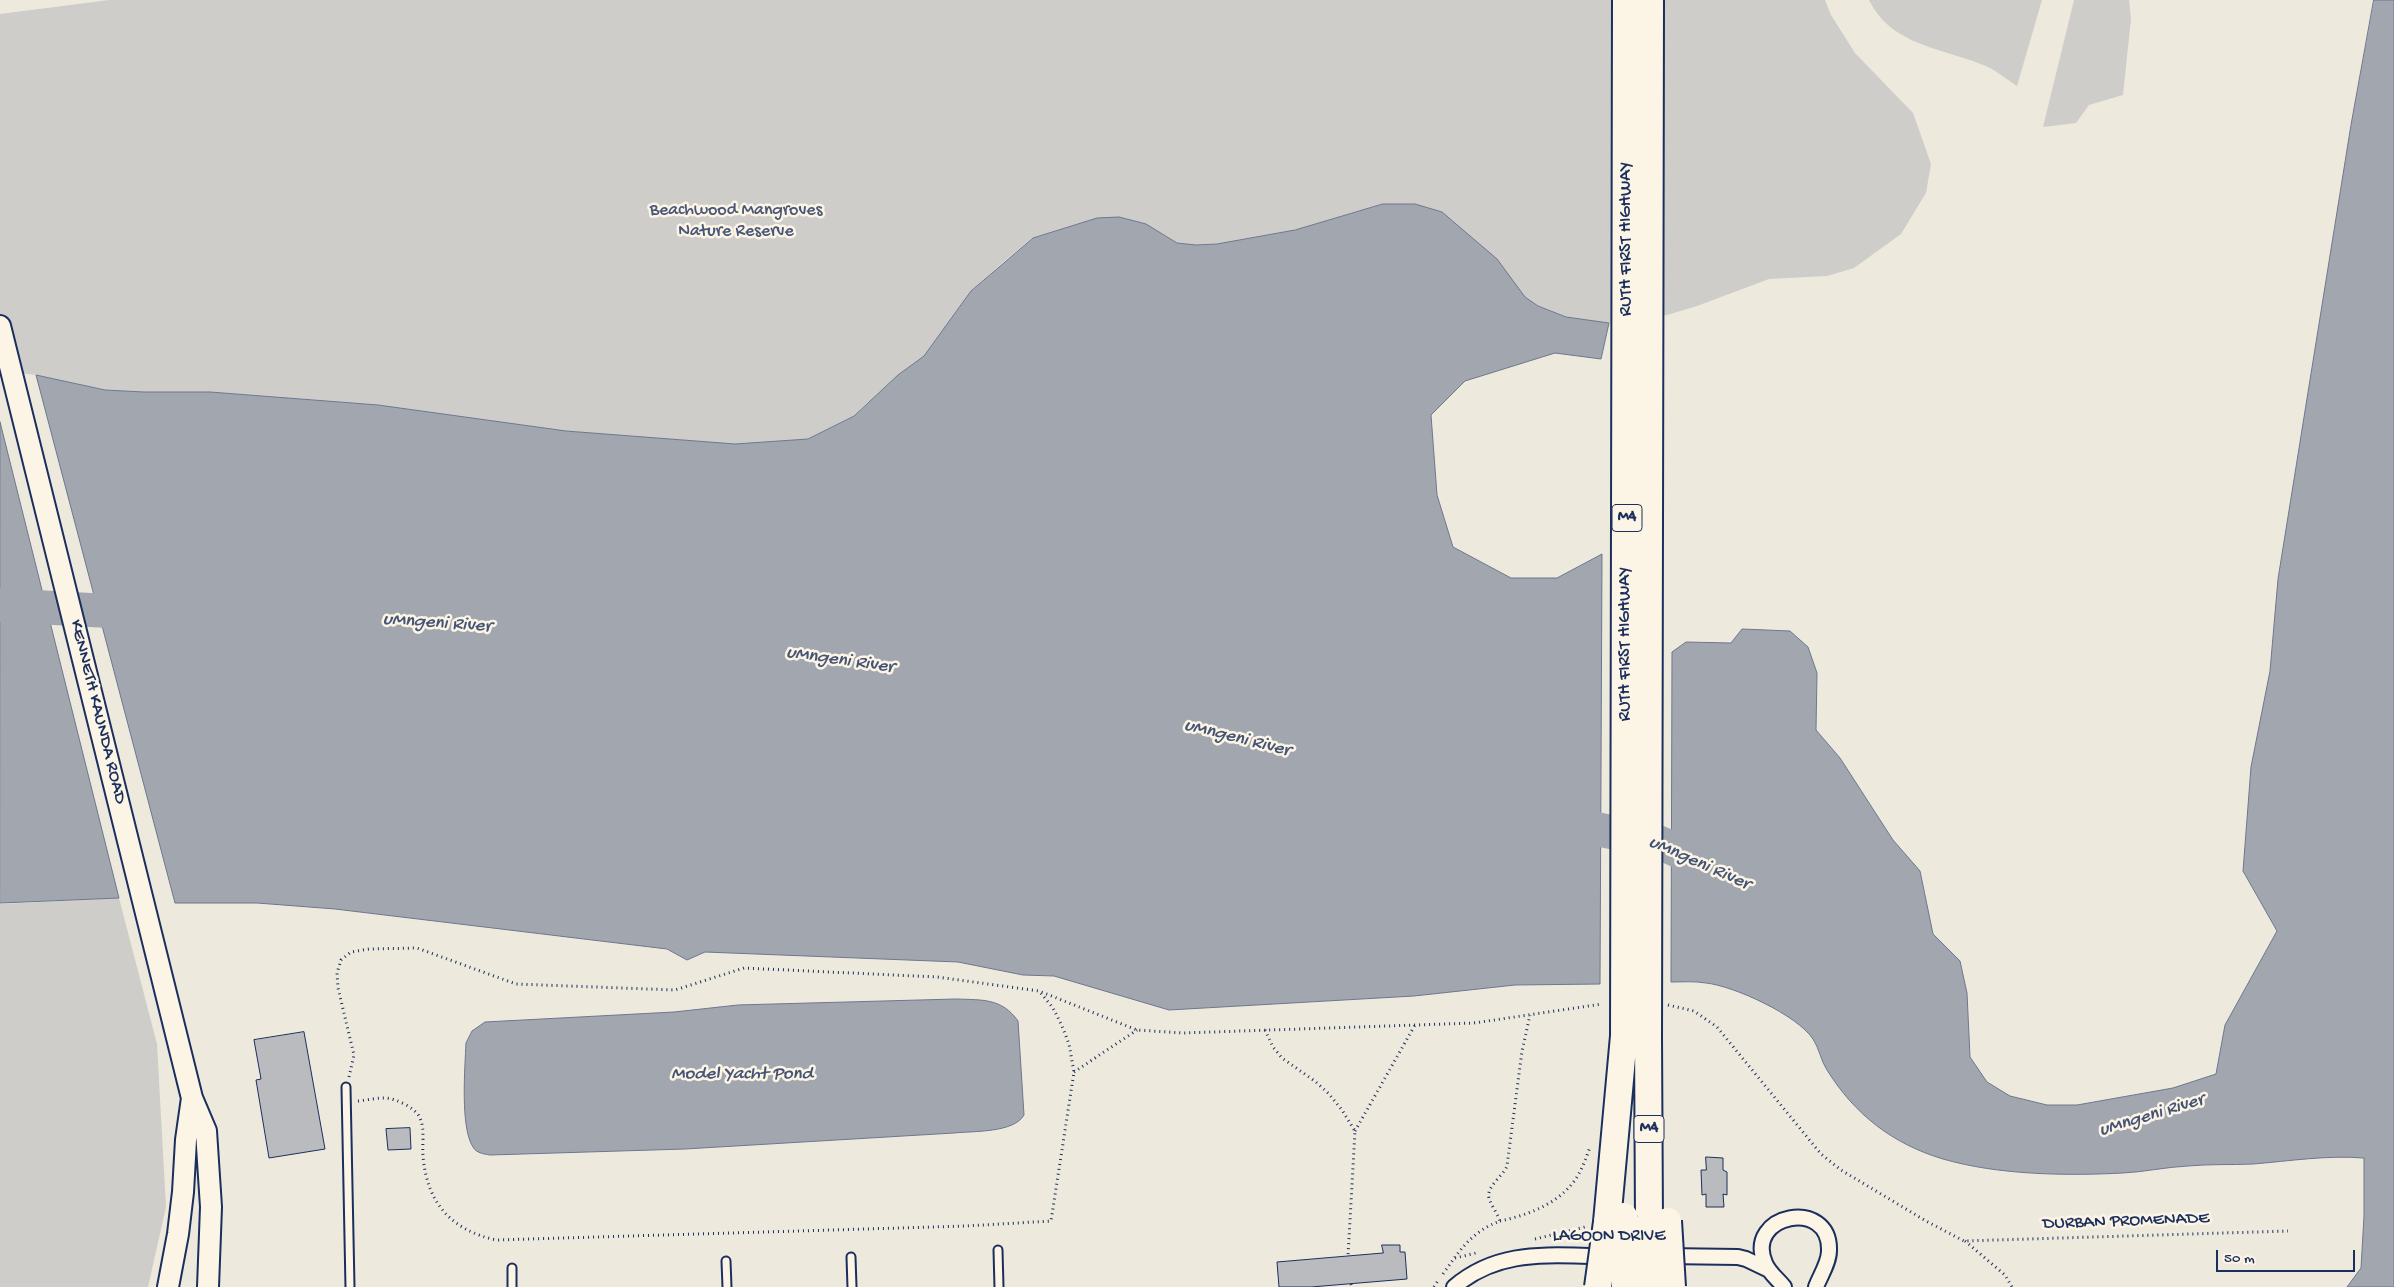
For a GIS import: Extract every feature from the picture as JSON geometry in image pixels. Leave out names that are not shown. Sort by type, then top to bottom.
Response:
[{"type":"highway","name":"RUTH FIRST HIGHWAY","points":[[1626,0],[1637,1220],[1649,1287]]},
{"type":"highway","name":"RUTH FIRST HIGHWAY","points":[[1625,1287],[1637,1220],[1648,1062],[1636,1036],[1650,0]]},
{"type":"highway","points":[[1598,1287],[1637,1220]]},
{"type":"highway","points":[[1637,1220],[1672,1287]]},
{"type":"main road","name":"KENNETH KAUNDA ROAD","points":[[0,326],[176,1026],[192,1098],[206,1131],[211,1207],[208,1287]]},
{"type":"main road","name":"KENNETH KAUNDA ROAD","points":[[168,1287],[178,1234],[186,1140],[192,1098]]},
{"type":"street","points":[[1784,1287],[1769,1270],[1762,1255],[1762,1245],[1772,1227],[1789,1217],[1810,1220],[1825,1233],[1829,1252],[1816,1287]]},
{"type":"street","name":"LAGOON DRIVE","points":[[1454,1287],[1466,1276],[1489,1265],[1515,1258],[1533,1256],[1738,1257],[1746,1258],[1769,1270]]},
{"type":"lane","points":[[346,1087],[350,1287]]},
{"type":"lane","points":[[998,1250],[999,1287]]},
{"type":"lane","points":[[851,1257],[852,1287]]},
{"type":"lane","points":[[726,1261],[727,1287]]},
{"type":"lane","points":[[512,1268],[512,1287]]},
{"type":"path","points":[[346,1087],[354,1055],[338,988],[337,973],[341,960],[351,952],[369,949],[417,948],[516,984],[675,990],[744,968],[937,977],[1039,991],[1137,1030],[1183,1033],[1474,1023],[1607,1004]]},
{"type":"path","points":[[347,1103],[384,1098],[391,1099],[415,1112],[420,1117],[423,1160],[432,1193],[440,1209],[462,1228],[473,1234],[496,1240],[966,1226],[1052,1221],[1074,1072],[1069,1044],[1062,1026],[1053,1008],[1039,991]]},
{"type":"path","points":[[1665,1005],[1674,1005],[1694,1011],[1717,1027],[1822,1154],[1841,1170],[1910,1212],[1964,1241],[2005,1275],[2012,1287]]},
{"type":"path","points":[[1500,1220],[1489,1198],[1489,1190],[1504,1173],[1507,1166],[1522,1051],[1530,1015]]},
{"type":"path","points":[[1348,1256],[1355,1131],[1415,1025]]},
{"type":"path","points":[[1074,1072],[1137,1030]]},
{"type":"path","points":[[1265,1030],[1273,1048],[1282,1058],[1316,1082],[1329,1094],[1355,1131]]},
{"type":"path","points":[[1434,1287],[1465,1243],[1486,1226],[1500,1220],[1525,1216],[1554,1200],[1575,1180],[1593,1140]]},
{"type":"path","name":"DURBAN PROMENADE","points":[[1964,1241],[2288,1231]]},
{"type":"green space","name":"Beachwood Mangroves Nature Reserve","points":[[109,0],[1825,0],[1831,15],[1855,53],[1913,113],[1931,164],[1926,193],[1901,234],[1854,268],[1827,276],[1769,279],[1667,315],[1609,323],[1566,317],[1538,306],[1525,297],[1442,212],[1415,204],[1383,204],[1295,230],[1217,244],[1196,245],[1177,243],[1164,235],[1097,218],[1032,238],[971,291],[924,356],[898,375],[853,416],[808,439],[735,444],[566,431],[378,405],[210,392],[105,390],[36,375],[0,371],[0,14]]},
{"type":"green space","points":[[1869,0],[2042,0],[2017,86],[1988,67],[1905,37],[1891,28],[1879,16]]},
{"type":"green space","points":[[2074,0],[2129,0],[2131,19],[2123,95],[2089,105],[2076,123],[2043,127]]},
{"type":"green space","points":[[119,898],[157,1044],[166,1207],[148,1287],[0,1287],[0,904]]},
{"type":"water","points":[[2374,0],[2394,0],[2394,1287],[2347,1287],[2361,1268],[2364,1216],[2364,1158],[2322,1158],[2253,1164],[2204,1165],[2139,1172],[2079,1174],[2009,1171],[1943,1159],[1925,1153],[1892,1136],[1863,1114],[1850,1101],[1827,1070],[1813,1039],[1793,1021],[1764,1003],[1718,985],[1702,982],[1671,982],[1672,652],[1686,642],[1731,643],[1742,629],[1790,631],[1808,647],[1817,673],[1816,730],[1840,758],[1893,840],[1920,871],[1933,934],[1960,961],[1967,993],[1970,1057],[1987,1082],[2010,1096],[2047,1105],[2077,1105],[2173,1088],[2216,1074],[2225,1025],[2277,931],[2243,871],[2251,767],[2270,671],[2278,579],[2351,125]]},
{"type":"water","points":[[1383,204],[1415,204],[1442,212],[1497,259],[1525,297],[1538,306],[1566,317],[1609,323],[1601,359],[1555,353],[1465,381],[1431,415],[1437,495],[1453,547],[1511,578],[1557,578],[1602,554],[1600,984],[1515,985],[1414,996],[1169,1010],[1054,976],[1023,975],[958,962],[705,952],[687,960],[667,949],[335,909],[257,903],[175,903],[36,375],[105,390],[210,392],[378,405],[566,431],[735,444],[808,439],[854,416],[898,375],[924,356],[971,291],[1033,238],[1097,218],[1119,217],[1146,224],[1177,243],[1196,245],[1217,244],[1295,230]]},
{"type":"water","points":[[0,422],[119,898],[0,903]]},
{"type":"water","name":"Model Yacht Pond","points":[[957,999],[983,1000],[998,1004],[1012,1013],[1018,1021],[1024,1115],[1012,1125],[982,1131],[685,1149],[490,1155],[476,1151],[469,1138],[466,1126],[464,1096],[466,1043],[472,1031],[485,1022],[674,1012],[738,1005]]},
{"type":"building","points":[[304,1032],[325,1149],[269,1158],[256,1080],[261,1079],[254,1040]]},
{"type":"building","points":[[410,1128],[411,1149],[388,1150],[386,1129]]},
{"type":"building","points":[[1706,1157],[1723,1158],[1723,1170],[1727,1172],[1727,1195],[1723,1194],[1724,1207],[1706,1207],[1706,1194],[1702,1195],[1701,1170],[1706,1170]]},
{"type":"building","points":[[1382,1245],[1400,1245],[1400,1252],[1405,1252],[1407,1279],[1311,1287],[1279,1287],[1277,1262],[1383,1253]]},
{"type":"waterway","name":"uMngeni River","points":[[0,605],[144,613]]},
{"type":"waterway","name":"uMngeni River","points":[[1555,820],[1658,842],[1714,867]]}]
